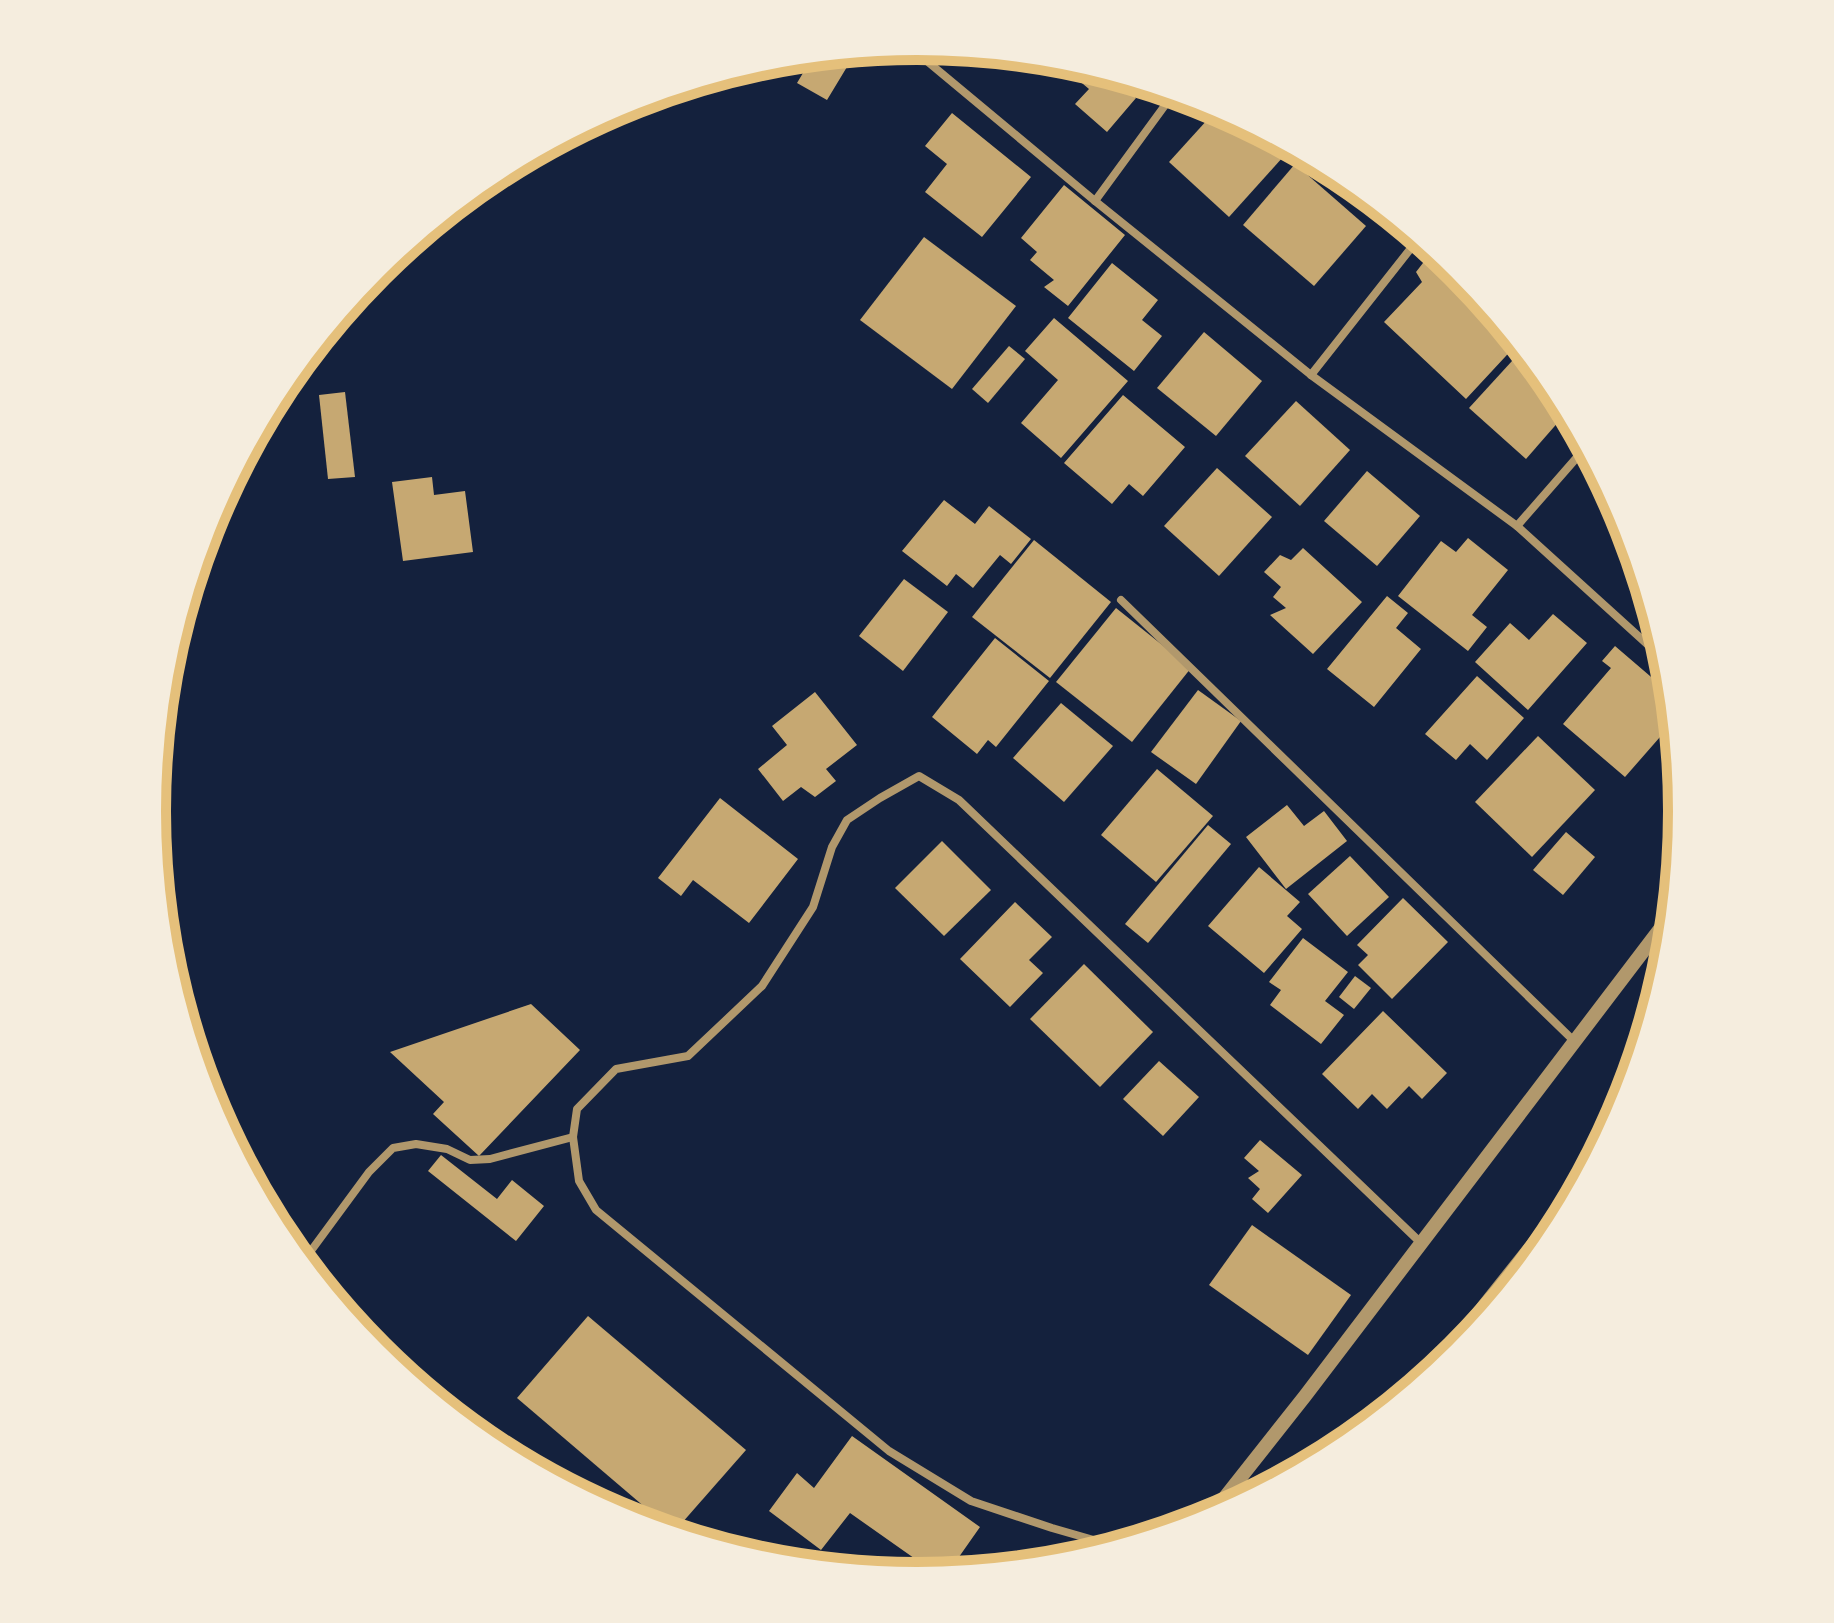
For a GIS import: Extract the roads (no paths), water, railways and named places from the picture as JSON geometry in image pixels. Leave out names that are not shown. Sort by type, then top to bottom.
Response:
[{"type":"street","points":[[926,60],[1311,375],[1517,526],[1650,646]]},
{"type":"street","points":[[1095,201],[1167,103]]},
{"type":"street","points":[[1311,375],[1412,246]]},
{"type":"street","points":[[1517,526],[1578,456]]},
{"type":"street","points":[[1121,600],[1574,1041]]},
{"type":"street","points":[[1097,1541],[971,1501],[889,1451],[596,1210],[579,1181],[573,1137],[577,1109],[616,1069],[688,1056],[762,986],[813,907],[832,847],[847,820],[919,776],[959,800],[1421,1243]]},
{"type":"street","points":[[1226,1496],[1659,931]]},
{"type":"street","points":[[309,1253],[369,1172],[393,1148],[416,1144],[447,1149],[470,1160],[490,1159],[573,1137]]}]
